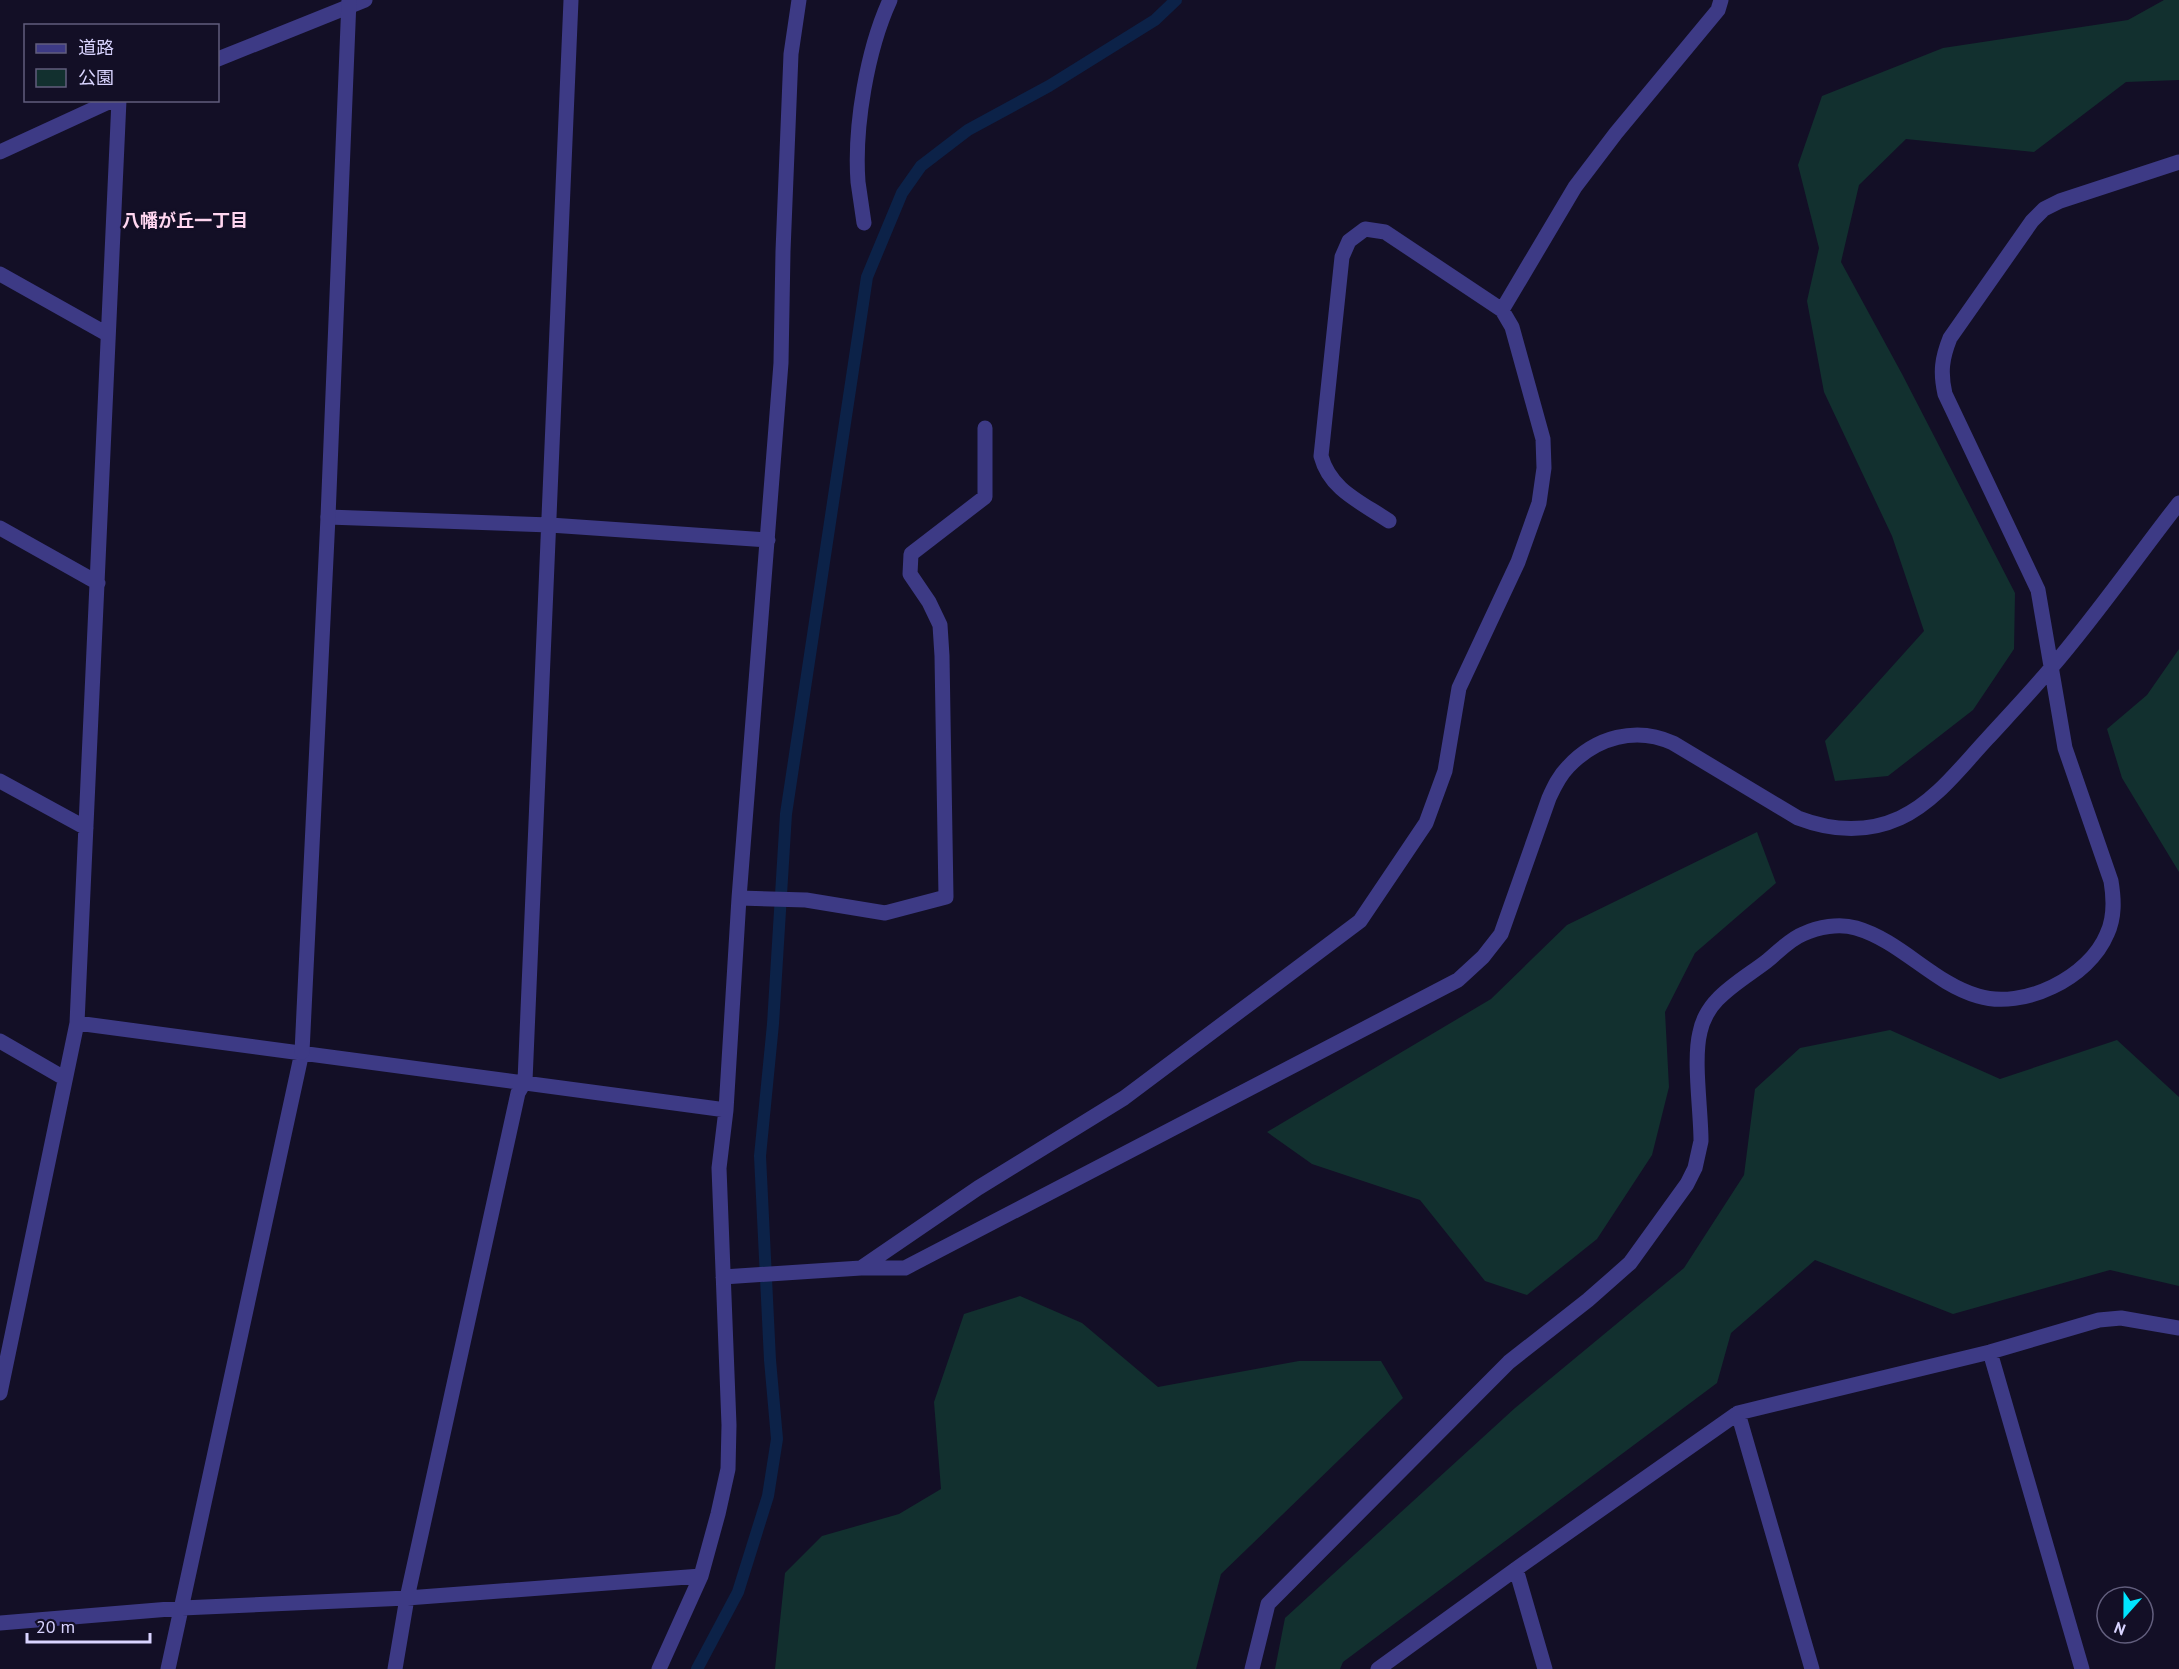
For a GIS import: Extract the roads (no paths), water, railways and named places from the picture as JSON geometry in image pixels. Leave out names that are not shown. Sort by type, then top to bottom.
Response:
[{"type":"street","points":[[219,59],[348,4],[366,0]]},
{"type":"street","points":[[395,1669],[407,1598],[518,1093],[525,1081],[571,0]]},
{"type":"street","points":[[658,1669],[701,1576],[728,1469],[729,1425],[720,1168],[781,363],[791,54],[799,0]]},
{"type":"street","points":[[864,224],[858,181],[858,134],[871,53],[890,0]]},
{"type":"street","points":[[1502,310],[1575,187],[1616,133],[1718,10],[1721,0]]},
{"type":"street","points":[[168,1669],[302,1052],[328,517],[348,4]]},
{"type":"street","points":[[0,152],[109,102]]},
{"type":"street","points":[[0,1393],[77,1023],[98,583],[106,334],[119,102]]},
{"type":"street","points":[[1252,1669],[1268,1604],[1509,1362],[1588,1300],[1630,1263],[1676,1201],[1695,1168],[1699,1153],[1701,1141],[1698,1045],[1703,1022],[1716,1000],[1801,934],[1819,928],[1838,925],[1854,927],[1885,940],[1959,989],[1979,997],[2002,999],[2043,991],[2081,970],[2107,935],[2114,898],[2111,881],[2066,748],[2038,590],[1944,394],[1940,376],[1942,357],[1950,338],[2032,221],[2044,209],[2060,201],[2179,162]]},
{"type":"street","points":[[861,1268],[978,1188],[1124,1098],[1359,921],[1426,823],[1444,771],[1459,688],[1518,562],[1539,503],[1545,468],[1543,439],[1512,327],[1502,310],[1385,232],[1365,229],[1348,241],[1342,258],[1321,456],[1325,470],[1335,485],[1389,521]]},
{"type":"street","points":[[0,274],[106,334]]},
{"type":"street","points":[[739,898],[806,900],[885,913],[946,897],[940,625],[929,602],[910,574],[911,554],[985,497],[985,428]]},
{"type":"street","points":[[723,1277],[861,1268],[905,1269],[1458,980],[1478,963],[1501,934],[1549,798],[1558,781],[1585,751],[1601,742],[1630,734],[1660,737],[1798,818],[1815,825],[1835,829],[1878,826],[1901,817],[1926,802],[1950,780],[2052,668],[2179,503]]},
{"type":"street","points":[[328,517],[549,525],[768,540]]},
{"type":"street","points":[[0,528],[98,583]]},
{"type":"street","points":[[0,781],[86,828]]},
{"type":"street","points":[[77,1023],[525,1081],[726,1110]]},
{"type":"street","points":[[0,1041],[64,1078]]},
{"type":"street","points":[[1378,1669],[1738,1413],[1990,1352],[2099,1320],[2121,1318],[2179,1328]]},
{"type":"street","points":[[1990,1352],[2082,1669]]},
{"type":"street","points":[[1738,1413],[1812,1669]]},
{"type":"street","points":[[1516,1569],[1545,1669]]},
{"type":"street","points":[[0,1623],[182,1608],[407,1598],[701,1576]]},
{"type":"waterway","points":[[697,1669],[738,1592],[768,1496],[777,1439],[770,1360],[760,1156],[773,1024],[786,814],[867,277],[902,193],[921,166],[968,130],[1049,86],[1155,20],[1176,0]]},
{"type":"district","name":"八幡が丘一丁目","points":[[185,220]]}]
